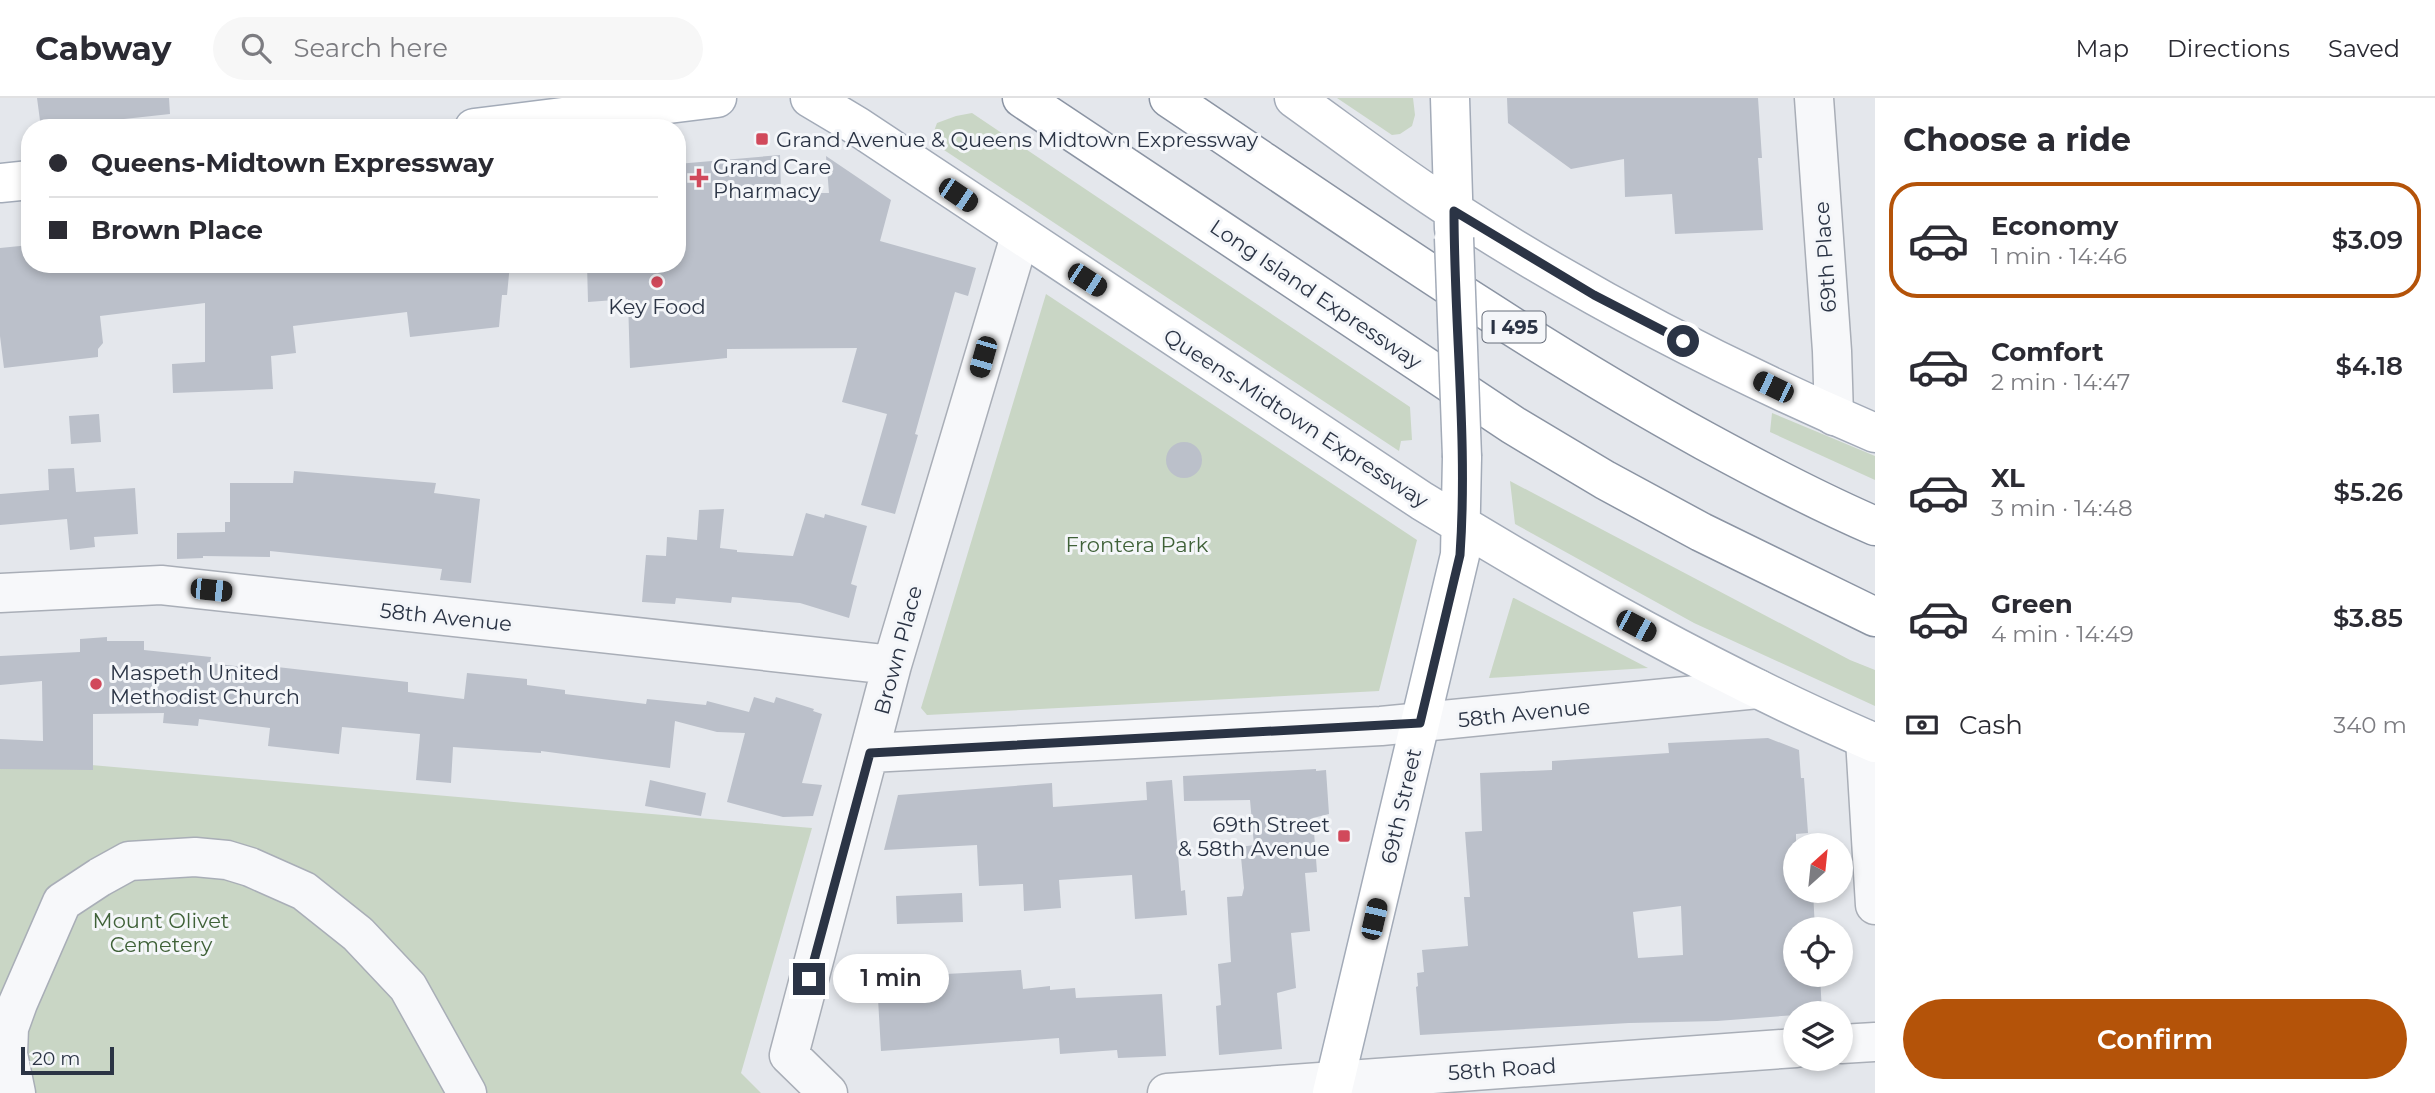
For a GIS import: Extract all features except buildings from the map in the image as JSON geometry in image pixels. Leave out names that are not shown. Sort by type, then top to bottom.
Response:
[{"type":"main road","name":"Queens-Midtown Expressway","points":[[810,98],[857,126],[1462,525],[1612,613],[1758,689],[1870,741]]},
{"type":"main road","name":"Long Island Expressway","points":[[1023,98],[1513,425],[1605,480],[1701,532],[1875,617]]},
{"type":"main road","name":"I 495","points":[[1169,98],[1574,365],[1750,465],[1875,526]]},
{"type":"main road","points":[[1294,98],[1411,184],[1454,225],[1742,372],[1875,433]]},
{"type":"main road","name":"69th Street","points":[[1334,1087],[1460,555],[1462,457],[1450,98]]},
{"type":"main road","points":[[543,119],[697,99]]},
{"type":"main road","points":[[0,183],[21,181]]},
{"type":"street","name":"69th Place","points":[[1814,98],[1834,416]]},
{"type":"street","name":"Brown Place","points":[[828,1093],[789,1055],[892,665],[1020,236]]},
{"type":"street","name":"58th Avenue","points":[[0,593],[161,585],[892,665]]},
{"type":"street","name":"58th Avenue","points":[[870,753],[1420,723],[1758,689]]},
{"type":"street","points":[[1870,741],[1875,905]]},
{"type":"street","points":[[16,1093],[8,1054],[9,1028],[62,902],[129,861],[195,857],[239,863],[304,891],[358,934],[408,987],[467,1093]]},
{"type":"street","points":[[1853,1043],[1875,1042]]},
{"type":"street","name":"58th Road","points":[[1167,1093],[1334,1087],[1783,1049]]},
{"type":"green space","points":[[1337,98],[1413,98],[1415,115],[1412,126],[1400,134],[1392,135]]},
{"type":"green space","points":[[972,113],[1410,407],[1412,440],[1401,441],[1399,451],[941,148],[933,134],[937,123]]},
{"type":"green space","name":"Frontera Park","points":[[1046,294],[1417,540],[1379,691],[927,715],[921,708]]},
{"type":"green space","points":[[1772,413],[1875,456],[1875,480],[1770,432]]},
{"type":"green space","points":[[1510,481],[1850,660],[1875,670],[1875,706],[1694,623],[1515,524]]},
{"type":"green space","points":[[1514,598],[1648,668],[1489,678]]},
{"type":"green space","name":"Mount Olivet Cemetery","points":[[0,757],[812,828],[741,1073],[761,1093],[0,1093]]},
{"type":"place","name":"Grand Avenue & Queens Midtown Expressway","points":[[762,139]]},
{"type":"place","name":"Grand Care Pharmacy","points":[[699,178]]},
{"type":"place","name":"Key Food","points":[[657,282]]},
{"type":"place","name":"Maspeth United Methodist Church","points":[[96,684]]},
{"type":"place","name":"69th Street & 58th Avenue","points":[[1344,836]]},
{"type":"route","points":[[809,979],[870,753],[1420,723],[1460,555],[1462,525],[1454,211],[1594,295],[1683,341]]}]
